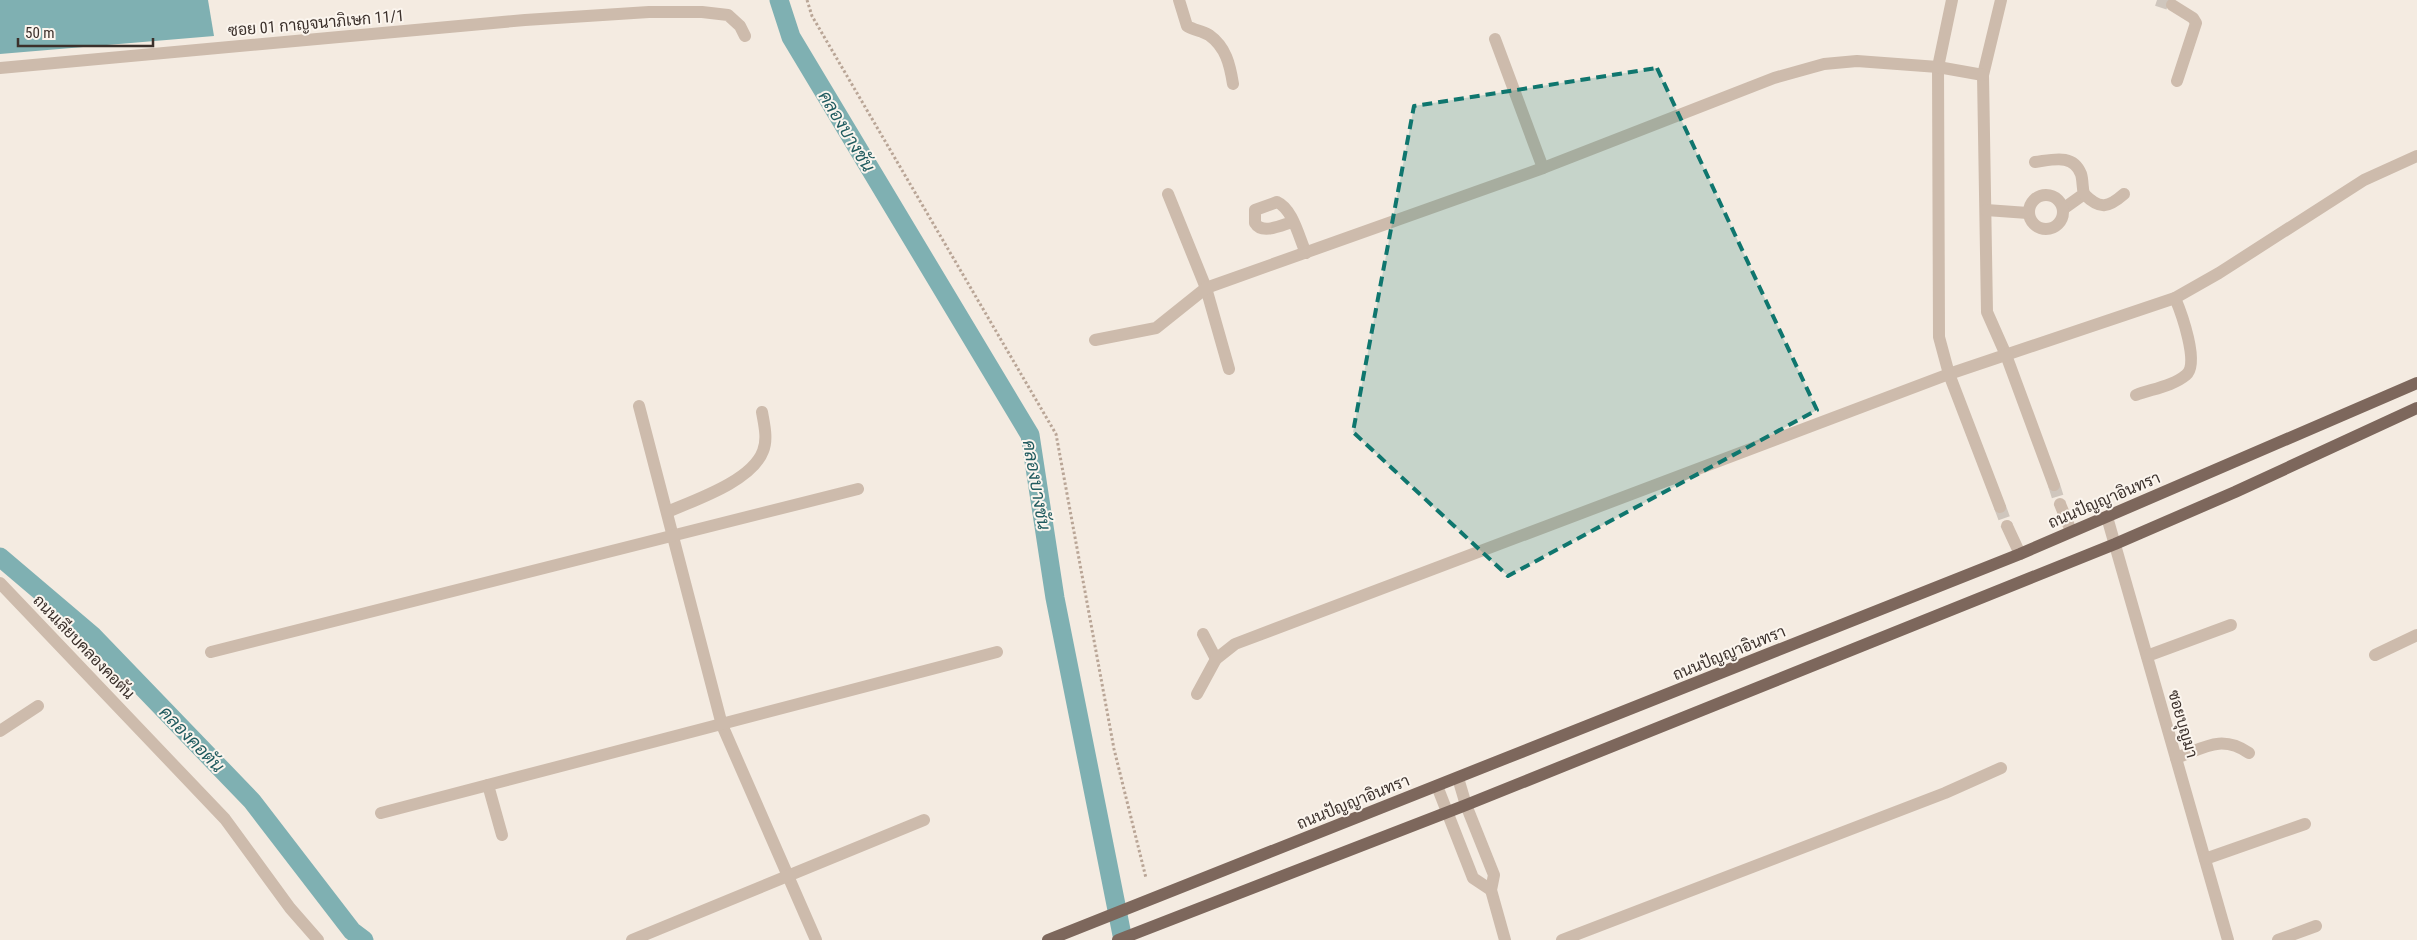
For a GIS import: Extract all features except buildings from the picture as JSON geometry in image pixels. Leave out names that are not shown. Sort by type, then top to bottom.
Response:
[{"type":"main road","name":"ถนนปัญญาอินทรา","points":[[1048,940],[2020,554],[2417,383]]},
{"type":"main road","points":[[1118,940],[1446,811],[1466,805],[2115,544],[2235,492],[2417,408]]},
{"type":"street","points":[[1179,0],[1187,26],[1207,34],[1218,43],[1228,60],[1234,84]]},
{"type":"street","points":[[1952,0],[1938,67],[1939,337],[1949,374],[2000,507]]},
{"type":"street","points":[[2001,0],[1983,75],[1987,312],[2006,355],[2054,485]]},
{"type":"street","points":[[2172,5],[2193,18],[2196,23],[2177,81]]},
{"type":"street","name":"ซอย 01 กาญจนาภิเษก 11/1","points":[[0,68],[525,20],[649,12],[702,12],[728,15],[740,26],[745,36]]},
{"type":"street","points":[[1495,39],[1542,168]]},
{"type":"street","points":[[1095,340],[1156,328],[1206,288],[1542,168],[1774,78],[1824,64],[1857,61],[1938,67],[1983,75]]},
{"type":"street","points":[[1197,694],[1216,659],[1235,644],[1949,374],[2175,298],[2219,273],[2364,180],[2417,156]]},
{"type":"street","points":[[2035,162],[2066,159],[2075,163],[2082,175],[2084,194],[2094,204],[2114,203],[2124,194]]},
{"type":"street","points":[[1168,194],[1206,288],[1229,369]]},
{"type":"street","points":[[2063,209],[2056,198],[2044,195],[2032,201],[2028,214],[2035,225],[2048,229],[2060,222],[2063,209],[2084,194]]},
{"type":"street","points":[[1986,210],[2028,214]]},
{"type":"street","points":[[1292,222],[1306,253]]},
{"type":"street","points":[[2136,395],[2172,383],[2188,374],[2191,365],[2186,327],[2175,298]]},
{"type":"street","points":[[639,406],[722,725],[790,875],[816,940]]},
{"type":"street","points":[[667,512],[741,478],[763,452],[765,433],[762,412]]},
{"type":"street","points":[[211,652],[858,489]]},
{"type":"street","points":[[2060,504],[2071,531]]},
{"type":"street","name":"ซอยบุญมา","points":[[2107,516],[2228,940]]},
{"type":"street","points":[[2007,526],[2020,554]]},
{"type":"street","name":"ถนนเลียบคลองคอตัน","points":[[0,583],[225,819],[290,908],[318,940]]},
{"type":"street","points":[[2147,656],[2231,626]]},
{"type":"street","points":[[1203,634],[1216,659]]},
{"type":"street","points":[[2375,656],[2417,635]]},
{"type":"street","points":[[381,813],[997,652]]},
{"type":"street","points":[[0,732],[38,706]]},
{"type":"street","points":[[2176,758],[2220,742],[2239,746],[2249,753]]},
{"type":"street","points":[[1562,940],[1935,796],[2001,768]]},
{"type":"street","points":[[1458,778],[1466,805],[1494,875],[1491,890],[1505,940]]},
{"type":"street","points":[[488,785],[502,835]]},
{"type":"street","points":[[1437,786],[1473,878],[1491,890]]},
{"type":"street","points":[[632,940],[924,820]]},
{"type":"street","points":[[2205,859],[2305,824]]},
{"type":"street","points":[[2278,940],[2316,926]]},
{"type":"path","points":[[807,0],[812,16],[1056,434],[1114,749],[1146,878]]},
{"type":"highlighted area","points":[[1657,68],[1817,410],[1508,576],[1353,432],[1414,106]]},
{"type":"water","points":[[0,0],[208,0],[214,36],[0,54]]},
{"type":"waterway","name":"คลองบางชัน","points":[[779,0],[791,37],[1030,435],[1055,598],[1123,940]]},
{"type":"waterway","name":"คลองคอตัน","points":[[0,557],[93,636],[252,801],[352,931],[364,940]]},
{"type":"tunnel","points":[[2157,0],[2172,5]]},
{"type":"tunnel","points":[[2054,485],[2060,504]]},
{"type":"tunnel","points":[[2000,507],[2007,526]]}]
